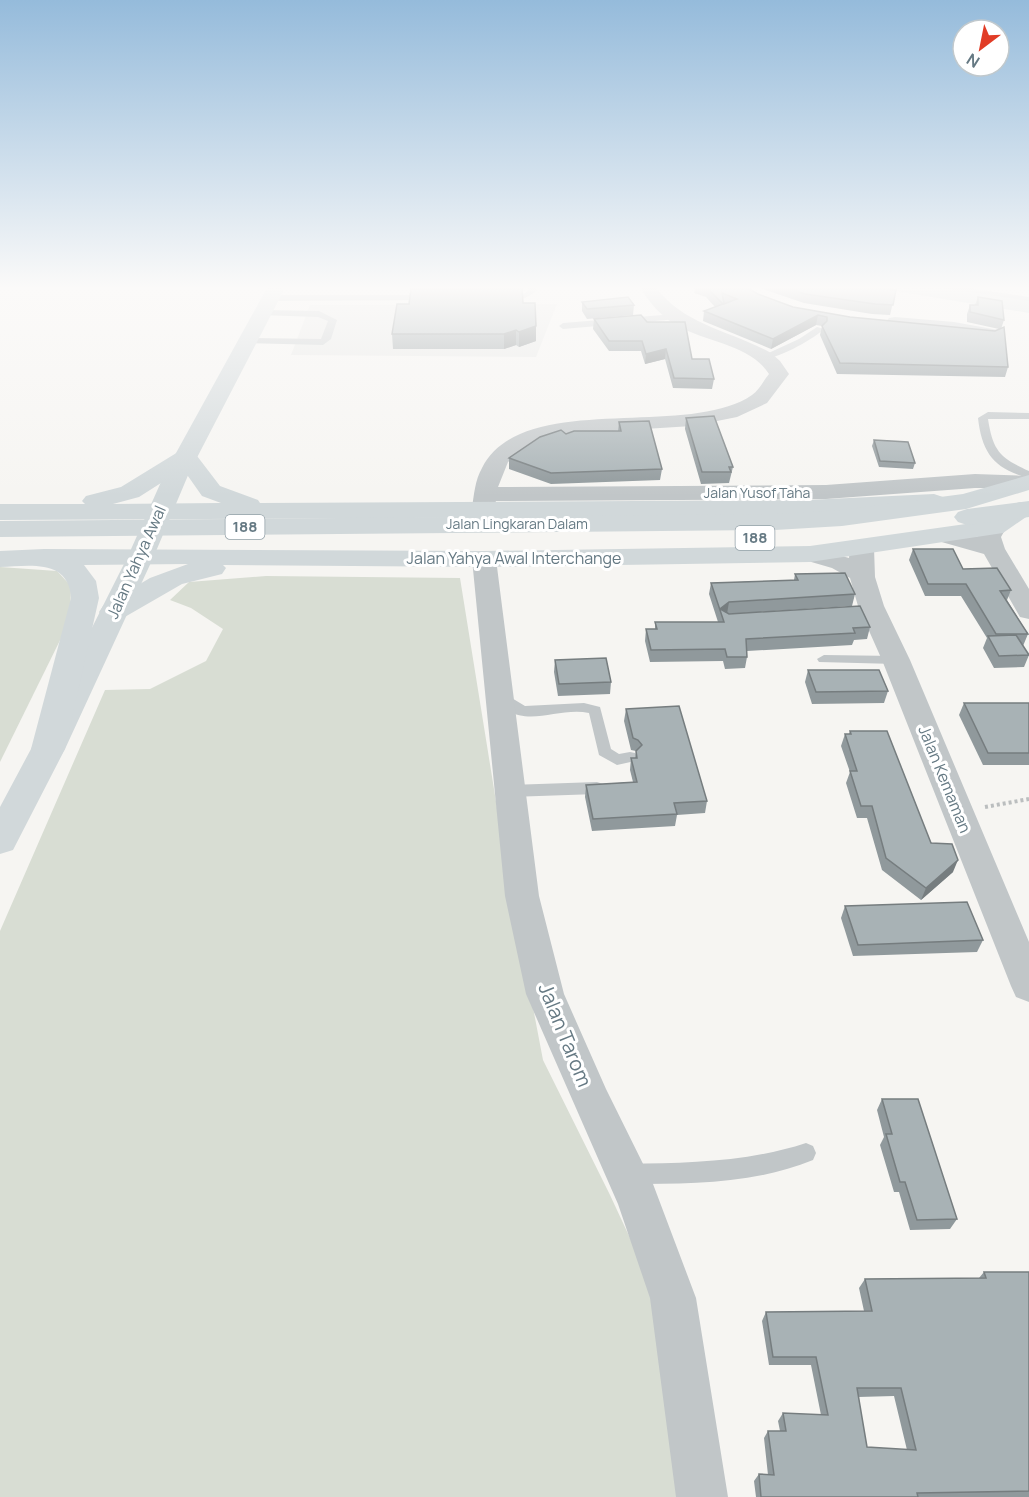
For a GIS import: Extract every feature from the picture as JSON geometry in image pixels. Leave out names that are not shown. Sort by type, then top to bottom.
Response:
[{"type":"main road","name":"Jalan Yahya Awal","points":[[0,840],[48,749],[141,556],[159,511],[239,356]]},
{"type":"main road","points":[[0,507],[98,501],[120,496],[186,457],[211,491],[242,503],[276,511]]},
{"type":"main road","name":"Jalan Lingkaran Dalam","points":[[0,529],[775,522],[842,518],[966,501],[1029,480]]},
{"type":"main road","name":"Jalan Lingkaran Dalam","points":[[0,547],[486,525],[780,538],[1025,509]]},
{"type":"main road","name":"Jalan Yahya Awal Interchange","points":[[0,512],[276,511],[486,525],[810,554],[861,561],[946,536],[994,538],[1025,509]]},
{"type":"main road","points":[[228,557],[209,552],[201,547],[196,539],[197,531],[204,521],[229,511]]},
{"type":"main road","name":"Jalan Yahya Awal Interchange","points":[[0,559],[141,556],[327,558],[486,525]]},
{"type":"main road","points":[[44,557],[71,569],[86,584],[86,598],[48,749]]},
{"type":"main road","points":[[113,612],[160,583],[194,571],[327,558]]},
{"type":"street","points":[[486,525],[491,470],[500,457],[514,445],[548,432],[583,426],[728,414],[764,397],[774,386],[779,374],[775,365],[765,357]]},
{"type":"street","name":"Jalan Yusof Taha","points":[[486,525],[826,492],[975,481],[1029,480]]},
{"type":"street","name":"Jalan Tarom","points":[[486,525],[499,696],[528,790],[522,896],[545,994],[643,1173],[638,1199],[673,1298],[702,1497]]},
{"type":"street","points":[[994,538],[1029,611]]},
{"type":"street","name":"Jalan Kemaman","points":[[861,561],[868,611],[896,660],[1029,986]]},
{"type":"lane","points":[[1029,416],[988,415],[983,418],[987,447],[1003,464],[1029,480]]},
{"type":"lane","points":[[824,660],[896,660]]},
{"type":"lane","points":[[499,696],[506,705],[518,710],[540,713],[571,710],[584,706],[595,710],[604,751],[617,760],[630,757]]},
{"type":"lane","points":[[528,790],[597,788]]},
{"type":"lane","points":[[643,1173],[753,1167],[781,1162],[806,1153]]},
{"type":"path","points":[[958,811],[1029,799]]},
{"type":"shaded area","points":[[396,356],[536,356],[536,357]]},
{"type":"shaded area","points":[[0,567],[57,571],[71,586],[70,620],[0,762]]},
{"type":"shaded area","points":[[266,576],[460,578],[508,876],[543,1060],[657,1296],[686,1497],[0,1497],[0,931],[105,690],[150,689],[206,661],[223,629],[191,608],[170,600],[189,582]]},
{"type":"building","points":[[668,356],[709,359],[714,379],[674,378]]},
{"type":"building","points":[[837,356],[1007,356],[1008,367],[840,363]]},
{"type":"building","points":[[714,416],[733,467],[729,467],[731,472],[702,472],[686,418]]},
{"type":"building","points":[[649,421],[662,469],[551,473],[509,458],[540,437],[561,430],[566,434],[574,431],[621,431],[619,422]]},
{"type":"building","points":[[874,440],[908,442],[915,463],[880,461]]},
{"type":"building","points":[[913,549],[953,549],[963,569],[997,568],[1011,590],[1000,591],[1028,634],[996,634],[966,584],[928,584]]},
{"type":"building","points":[[845,573],[855,594],[729,602],[720,609],[729,614],[860,606],[870,627],[853,628],[855,633],[746,639],[747,657],[727,657],[725,649],[651,650],[646,629],[657,629],[655,622],[724,622],[711,583],[798,580],[795,574]]},
{"type":"building","points":[[1016,635],[1029,655],[999,656],[988,636]]},
{"type":"building","points":[[606,658],[611,682],[559,684],[555,660]]},
{"type":"building","points":[[808,670],[879,670],[888,691],[816,692]]},
{"type":"building","points":[[964,703],[1029,703],[1029,753],[988,753]]},
{"type":"building","points":[[679,706],[707,801],[674,803],[677,814],[593,819],[586,785],[637,782],[631,758],[637,758],[636,751],[642,745],[633,738],[626,709]]},
{"type":"building","points":[[850,731],[887,731],[931,843],[952,844],[958,860],[926,888],[886,858],[872,806],[861,806],[850,771],[857,771],[845,734],[851,734]]},
{"type":"building","points":[[967,902],[983,940],[858,945],[845,906]]},
{"type":"building","points":[[882,1099],[918,1099],[957,1219],[917,1220],[905,1182],[900,1182],[886,1134],[892,1134]]},
{"type":"building","points":[[984,1272],[1029,1272],[1029,1491],[917,1493],[918,1497],[761,1497],[759,1474],[774,1475],[768,1431],[786,1431],[783,1413],[828,1415],[816,1357],[773,1357],[766,1312],[872,1311],[865,1279],[986,1278]],"holes":[[[857,1388],[901,1388],[916,1450],[867,1447]]]}]
